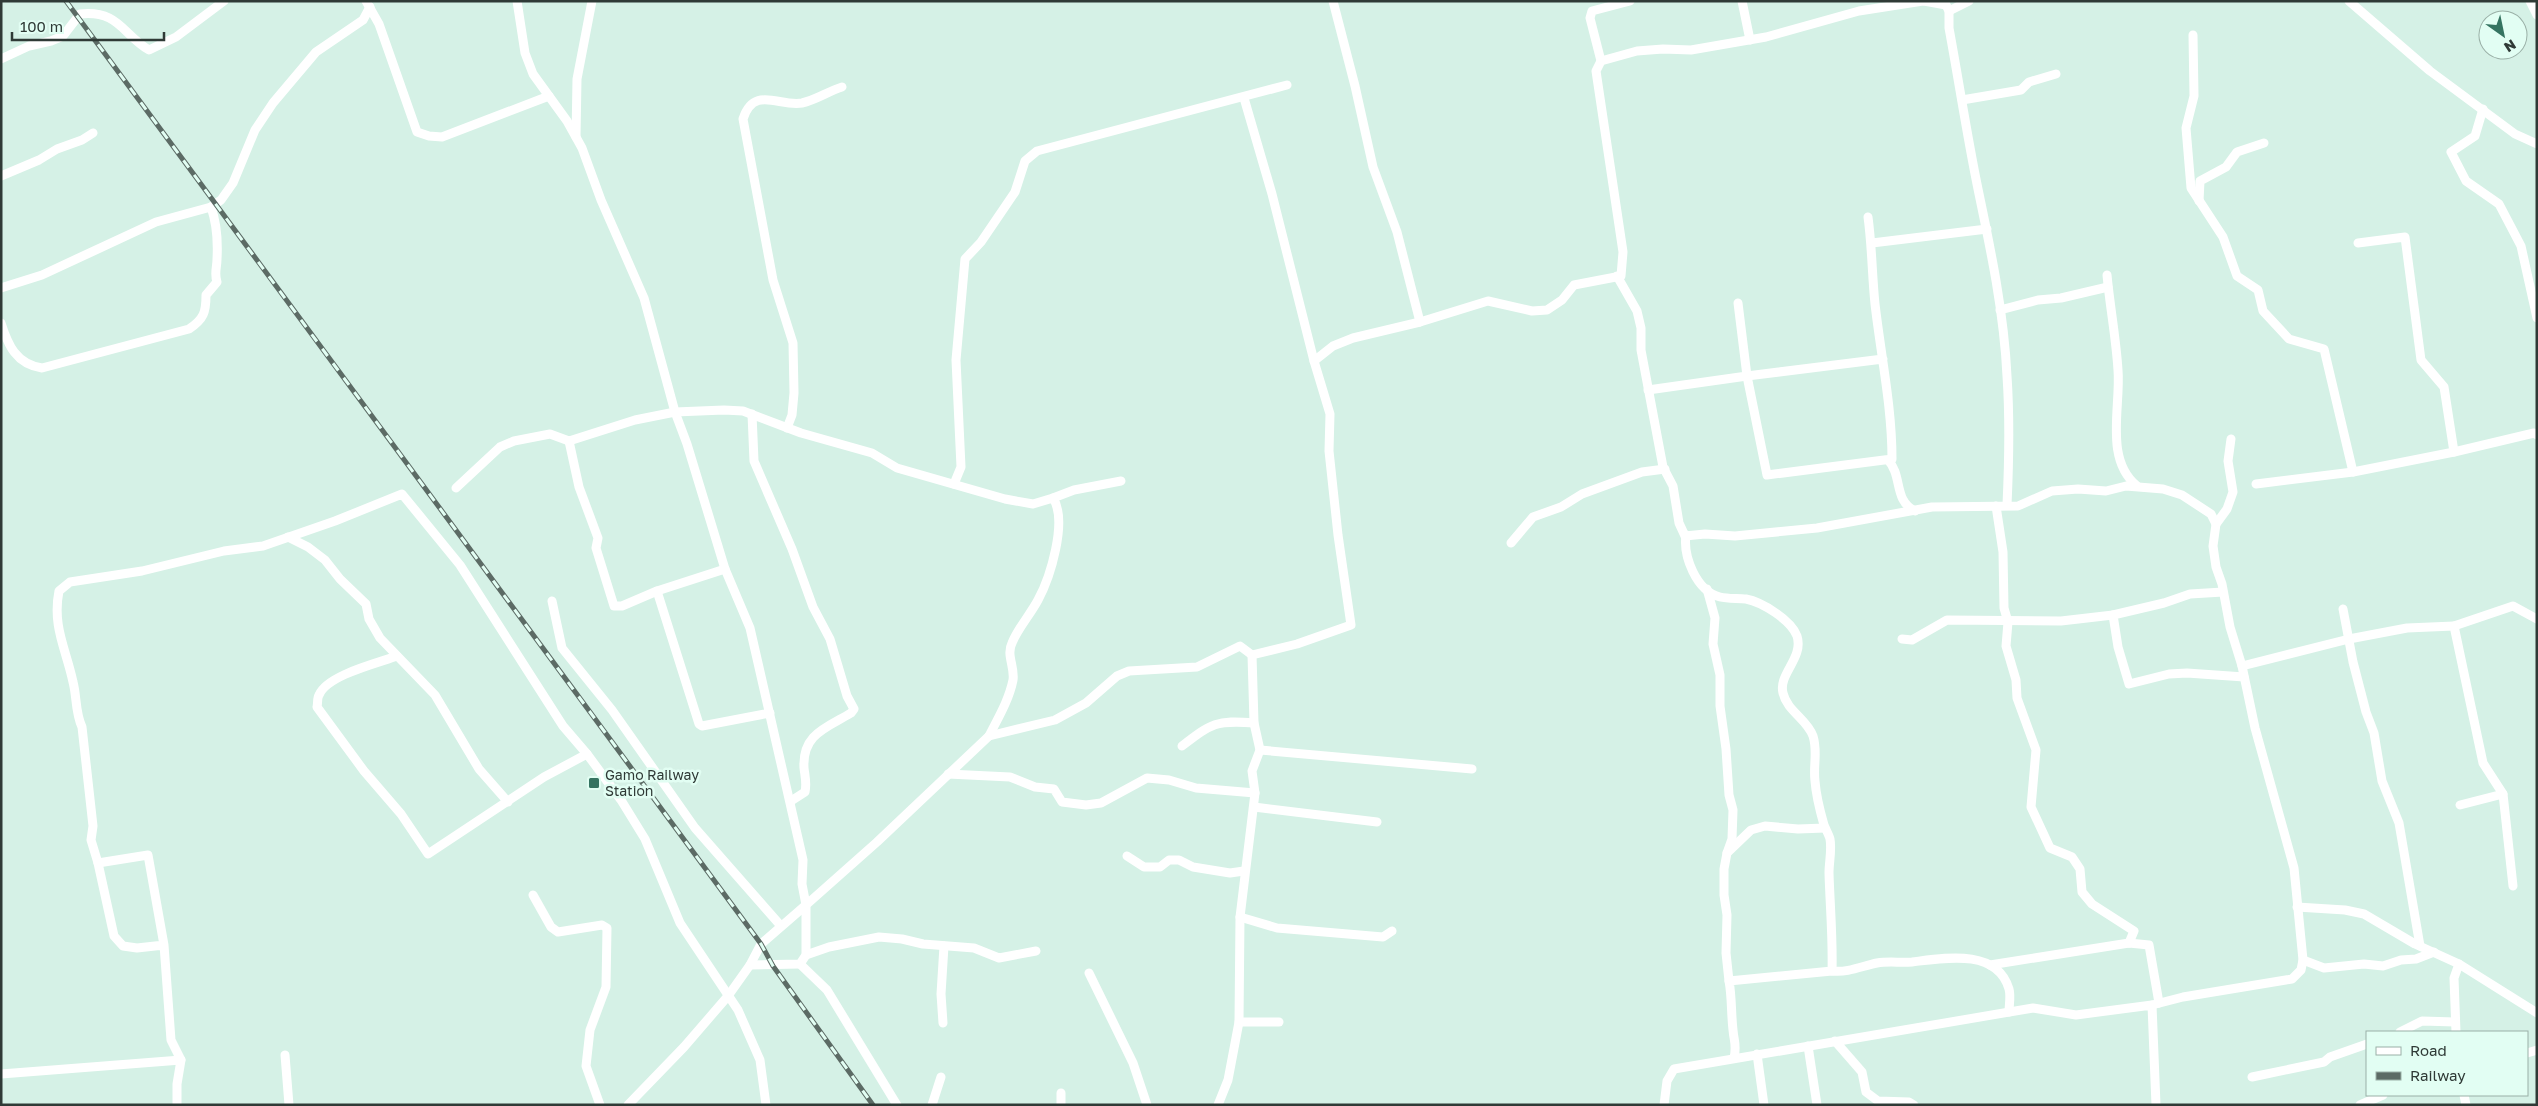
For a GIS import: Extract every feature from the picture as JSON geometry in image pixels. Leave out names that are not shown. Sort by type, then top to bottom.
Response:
[{"type":"street","points":[[1,58],[30,46],[52,41],[63,36],[80,14],[93,12],[109,16],[125,28],[139,44],[149,50],[176,37],[224,1]]},
{"type":"street","points":[[517,1],[525,53],[533,74],[576,137],[644,298],[675,412],[687,444],[726,569],[750,628],[803,860],[802,884],[806,905],[806,954],[800,964]]},
{"type":"street","points":[[576,137],[577,79],[592,1]]},
{"type":"street","points":[[1333,1],[1373,167],[1397,232],[1420,322]]},
{"type":"street","points":[[1314,362],[1334,346],[1353,338],[1420,322],[1488,302],[1532,311],[1548,310],[1562,300],[1574,285],[1621,276],[1623,252],[1596,71],[1601,61],[1590,18],[1592,11],[1630,1]]},
{"type":"street","points":[[1742,1],[1750,40]]},
{"type":"street","points":[[1601,61],[1637,52],[1663,49],[1691,50],[1750,40],[1790,31],[1859,11],[1923,1],[1947,6],[1969,1]]},
{"type":"street","points":[[2349,1],[2430,71],[2515,134],[2537,144]]},
{"type":"street","points":[[2530,1],[2537,15]]},
{"type":"street","points":[[368,4],[379,24],[396,67],[417,132],[429,136],[442,137],[549,96]]},
{"type":"street","points":[[1,288],[42,275],[156,222],[211,207],[221,200],[233,183],[255,130],[273,103],[316,52],[363,20],[368,4]]},
{"type":"street","points":[[1947,6],[1949,28],[1987,229],[2000,310],[2007,375],[2009,458],[2006,506]]},
{"type":"street","points":[[2193,35],[2194,96],[2186,128],[2191,188],[2224,237],[2237,276],[2258,290],[2263,311],[2289,339],[2324,349],[2353,472]]},
{"type":"street","points":[[1962,100],[2021,90],[2029,82],[2056,74]]},
{"type":"street","points":[[954,484],[961,467],[956,360],[965,259],[981,242],[1015,192],[1025,161],[1037,151],[1244,98],[1287,85]]},
{"type":"street","points":[[788,428],[792,415],[794,394],[793,343],[773,280],[743,119],[746,109],[756,101],[766,98],[800,103],[842,87]]},
{"type":"street","points":[[989,736],[1055,720],[1086,703],[1117,676],[1129,671],[1197,667],[1240,646],[1252,654],[1297,644],[1351,625],[1338,535],[1329,451],[1330,414],[1314,362],[1272,194],[1244,98]]},
{"type":"street","points":[[2482,109],[2475,136],[2451,152],[2466,181],[2500,204],[2522,246],[2537,318]]},
{"type":"street","points":[[1,176],[39,160],[57,148],[82,140],[93,133]]},
{"type":"street","points":[[2199,201],[2200,181],[2226,167],[2237,152],[2264,143]]},
{"type":"street","points":[[1,323],[12,351],[19,360],[42,368],[189,329],[202,320],[206,310],[206,295],[218,282],[214,272],[218,260],[218,233],[211,207]]},
{"type":"street","points":[[1738,303],[1747,376],[1767,476],[1892,459],[1892,428],[1875,305],[1872,243],[1868,217]]},
{"type":"street","points":[[1872,243],[1987,229]]},
{"type":"street","points":[[2358,243],[2405,237],[2421,360],[2444,387],[2454,452]]},
{"type":"street","points":[[2107,275],[2119,382],[2116,433],[2122,465],[2128,478],[2137,486]]},
{"type":"street","points":[[1617,276],[1637,311],[1641,328],[1641,350],[1648,390],[1665,469],[1673,486],[1680,524],[1686,535],[1684,548],[1688,562],[1696,576],[1707,589],[1719,597],[1748,600],[1761,604],[1784,621],[1796,636],[1797,649],[1792,667],[1783,681],[1783,692],[1787,702],[1812,734],[1816,747],[1815,786],[1825,828],[1830,839],[1832,972]]},
{"type":"street","points":[[2000,310],[2038,300],[2061,298],[2108,287]]},
{"type":"street","points":[[1648,390],[1883,359]]},
{"type":"street","points":[[456,488],[500,447],[514,441],[550,434],[568,441],[636,420],[675,412],[742,411],[788,428],[872,453],[897,468],[1005,499],[1033,504],[1074,490],[1121,481]]},
{"type":"street","points":[[752,414],[754,461],[792,549],[813,607],[830,638],[847,696],[854,709],[851,713],[817,733],[805,747],[804,769],[807,784],[805,792],[791,801]]},
{"type":"street","points":[[2256,484],[2353,472],[2454,452],[2534,433],[2537,435]]},
{"type":"street","points":[[1664,1105],[1667,1081],[1674,1069],[2033,1008],[2076,1015],[2155,1004],[2183,997],[2292,978],[2302,970],[2303,960],[2294,868],[2255,728],[2242,666],[2234,644],[2216,568],[2214,546],[2216,524],[2227,509],[2234,492],[2228,461],[2231,439]]},
{"type":"street","points":[[568,441],[579,487],[598,538],[596,548],[614,606],[622,606],[657,591],[726,569]]},
{"type":"street","points":[[1888,460],[1896,468],[1902,499],[1908,507],[1915,511]]},
{"type":"street","points":[[1511,543],[1533,517],[1561,507],[1582,494],[1642,472],[1665,469]]},
{"type":"street","points":[[1686,535],[1735,536],[1817,528],[1932,507],[2018,506],[2052,491],[2078,489],[2106,491],[2126,486],[2163,489],[2182,495],[2211,514],[2216,524]]},
{"type":"street","points":[[164,945],[137,948],[123,946],[114,936],[91,840],[93,826],[82,727],[76,713],[73,680],[60,641],[56,611],[59,591],[70,582],[142,571],[224,551],[262,546],[335,521],[402,494],[460,565],[563,726],[587,754],[621,800],[645,839],[680,923],[738,1010],[760,1060],[766,1105]]},
{"type":"street","points":[[628,1105],[684,1047],[728,996],[750,966],[761,944],[877,842],[989,736],[1007,700],[1013,678],[1009,653],[1012,642],[1038,600],[1050,574],[1059,523],[1057,505],[1053,498]]},
{"type":"street","points":[[1996,506],[2003,552],[2004,608],[2008,622],[2006,646],[2009,664],[2016,680],[2017,698],[2036,750],[2031,807],[2038,826],[2050,848],[2072,857],[2080,869],[2082,892],[2092,904],[2134,931],[2130,943]]},
{"type":"street","points":[[288,537],[308,547],[325,560],[340,579],[366,604],[369,619],[380,638],[412,669],[435,695],[480,769],[508,802]]},
{"type":"street","points":[[1707,589],[1715,618],[1713,644],[1720,675],[1720,706],[1726,749],[1729,795],[1733,810],[1732,839],[1724,869],[1724,894],[1727,915],[1726,953],[1733,1001],[1733,1032],[1737,1046],[1734,1058]]},
{"type":"street","points":[[657,591],[699,724],[702,726],[770,713]]},
{"type":"street","points":[[1902,639],[1912,640],[1947,620],[2061,621],[2113,615],[2164,603],[2190,594],[2223,592]]},
{"type":"street","points":[[552,601],[562,648],[612,710],[695,828],[781,926]]},
{"type":"street","points":[[2242,666],[2349,639],[2408,628],[2454,626],[2513,606],[2537,619]]},
{"type":"street","points":[[2343,609],[2366,712],[2374,733],[2382,781],[2399,823],[2420,946]]},
{"type":"street","points":[[2113,615],[2118,647],[2129,684],[2169,674],[2187,673],[2244,677]]},
{"type":"street","points":[[2454,626],[2483,763],[2503,794],[2513,886]]},
{"type":"street","points":[[1218,1105],[1228,1080],[1239,1022],[1240,917],[1244,872],[1254,807],[1255,794],[1252,771],[1260,750],[1254,723],[1252,654]]},
{"type":"street","points":[[397,656],[343,675],[328,684],[319,694],[317,706],[364,771],[401,814],[428,854],[544,777],[587,754]]},
{"type":"street","points":[[1182,746],[1206,727],[1224,720],[1254,723]]},
{"type":"street","points":[[1260,750],[1472,769]]},
{"type":"street","points":[[948,774],[1010,778],[1035,787],[1054,789],[1062,802],[1086,805],[1101,803],[1147,778],[1169,780],[1196,788],[1255,794]]},
{"type":"street","points":[[2460,805],[2503,794]]},
{"type":"street","points":[[1254,807],[1377,822]]},
{"type":"street","points":[[1727,852],[1751,830],[1765,826],[1798,829],[1825,828]]},
{"type":"street","points":[[98,863],[148,855],[164,945],[171,1040],[181,1060],[177,1084],[177,1105]]},
{"type":"street","points":[[1127,856],[1144,867],[1160,867],[1169,860],[1179,860],[1193,867],[1230,873],[1244,872]]},
{"type":"street","points":[[532,895],[551,927],[558,932],[602,925],[607,928],[606,987],[590,1030],[586,1066],[600,1105]]},
{"type":"street","points":[[2297,907],[2345,910],[2364,914],[2420,946],[2459,964],[2537,1014]]},
{"type":"street","points":[[1240,917],[1277,928],[1383,938],[1392,931]]},
{"type":"street","points":[[806,954],[829,947],[879,937],[974,948],[999,958],[1036,950]]},
{"type":"street","points":[[1990,965],[2130,943],[2149,945],[2155,1004],[2156,1105]]},
{"type":"street","points":[[943,1023],[941,994],[944,946]]},
{"type":"street","points":[[2303,960],[2324,968],[2364,964],[2383,966],[2401,960],[2416,959],[2434,952]]},
{"type":"street","points":[[1729,981],[1842,972],[1890,961],[1904,963],[1950,957],[1973,959],[1997,968],[2009,989],[2009,1012]]},
{"type":"street","points":[[750,966],[800,964],[827,990],[897,1105]]},
{"type":"street","points":[[2456,1031],[2454,978],[2459,964]]},
{"type":"street","points":[[1089,973],[1129,1056],[1147,1105]]},
{"type":"street","points":[[2402,1031],[2422,1021],[2455,1022]]},
{"type":"street","points":[[1239,1022],[1279,1022]]},
{"type":"street","points":[[1835,1041],[1862,1072],[1866,1092],[1871,1100],[1909,1102],[1914,1105]]},
{"type":"street","points":[[2252,1077],[2324,1062],[2366,1044]]},
{"type":"street","points":[[1808,1046],[1817,1105]]},
{"type":"street","points":[[1758,1054],[1764,1105]]},
{"type":"street","points":[[285,1055],[289,1105]]},
{"type":"street","points":[[1,1074],[181,1060]]},
{"type":"street","points":[[932,1105],[941,1077]]},
{"type":"street","points":[[1061,1093],[1061,1105]]},
{"type":"street","points":[[2360,1105],[2381,1096]]},
{"type":"railway","points":[[66,1],[761,944],[773,966],[873,1105]]},
{"type":"place","name":"Gamo Railway Station","points":[[594,783]]}]
